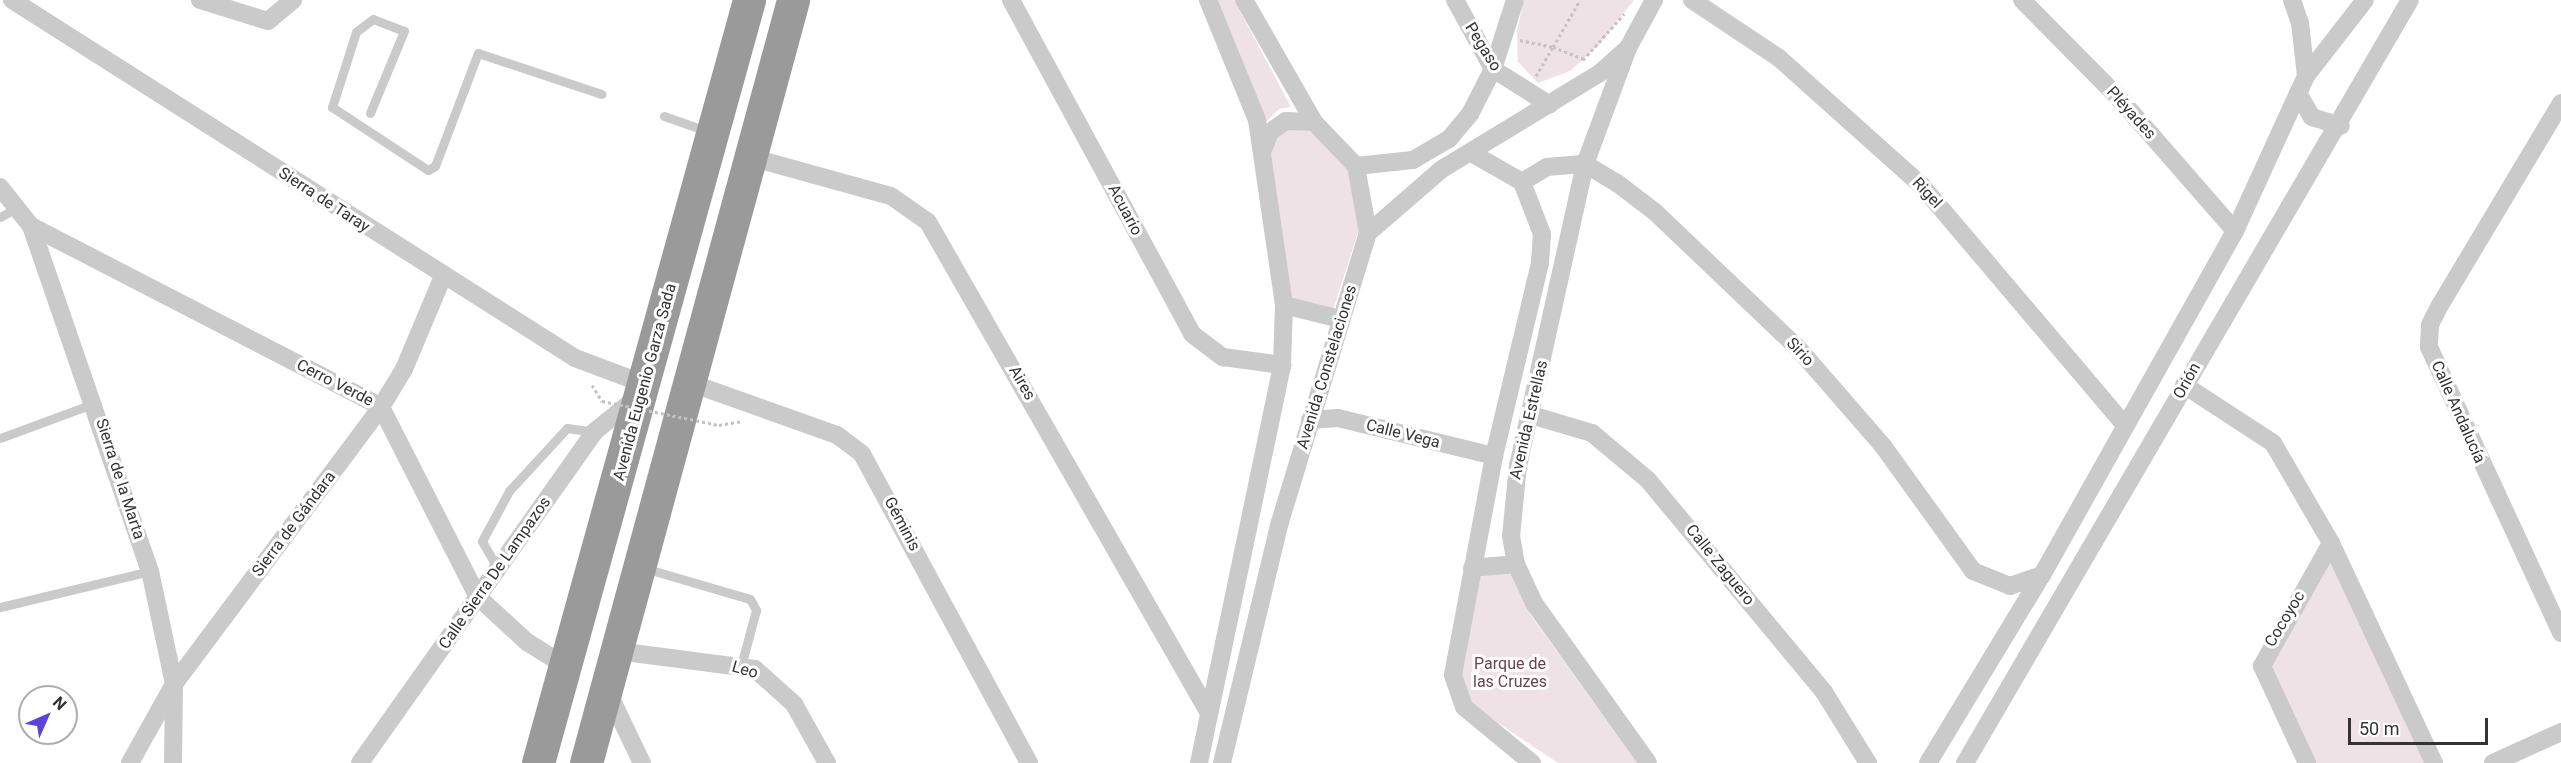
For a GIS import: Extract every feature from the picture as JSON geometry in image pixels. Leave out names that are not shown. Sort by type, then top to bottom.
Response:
[{"type":"highway","name":"Avenida Eugenio Garza Sada","points":[[538,763],[567,667],[749,0]]},
{"type":"highway","points":[[586,763],[793,0]]},
{"type":"street","points":[[200,0],[257,20],[278,17],[292,0]]},
{"type":"street","name":"Acuario","points":[[1011,0],[1192,334],[1223,357],[1282,364]]},
{"type":"street","points":[[1198,763],[1282,364],[1284,305],[1263,152],[1242,76],[1208,0]]},
{"type":"street","points":[[1244,0],[1314,122],[1356,166],[1393,165],[1429,153],[1470,114],[1493,69],[1515,0]]},
{"type":"street","name":"Pegaso","points":[[1455,0],[1493,69],[1550,105]]},
{"type":"street","name":"Avenida Estrellas","points":[[1648,763],[1534,603],[1516,564],[1511,503],[1585,164],[1628,48],[1654,0]]},
{"type":"street","name":"Rigel","points":[[1692,0],[1779,58],[1922,186],[2125,425]]},
{"type":"street","name":"Pléyades","points":[[2022,0],[2119,98],[2235,231]]},
{"type":"street","points":[[2292,0],[2300,23],[2306,76]]},
{"type":"street","name":"Orión","points":[[1928,763],[2042,575],[2235,231],[2306,76],[2365,0]]},
{"type":"street","name":"Orión","points":[[1965,763],[2265,242],[2341,126],[2410,0]]},
{"type":"street","name":"Sierra de Taray","points":[[9,4],[575,358],[642,389]]},
{"type":"street","name":"Avenida Estrellas","points":[[1368,232],[1417,187],[1600,73],[1628,48]]},
{"type":"street","points":[[2298,93],[2312,117],[2341,126]]},
{"type":"street","name":"Calle Andalucía","points":[[2561,102],[2440,305],[2430,325],[2429,347],[2561,633]]},
{"type":"street","points":[[1263,152],[1265,139],[1286,121],[1314,122]]},
{"type":"street","points":[[1473,154],[1522,182],[1547,167],[1585,164]]},
{"type":"street","name":"Aires","points":[[750,157],[891,196],[928,222],[1209,713]]},
{"type":"street","name":"Sirio","points":[[1585,164],[1654,212],[1797,347],[1883,446],[1973,571],[2010,586],[2042,575]]},
{"type":"street","name":"Avenida Constelaciones","points":[[1222,763],[1310,420],[1368,232],[1356,166]]},
{"type":"street","name":"Avenida Estrellas","points":[[1522,182],[1539,218],[1540,263],[1494,456],[1452,656],[1457,692],[1479,723],[1532,763]]},
{"type":"street","points":[[0,187],[18,207]]},
{"type":"street","name":"Sierra de la Marta","points":[[18,207],[30,226],[95,403],[150,571],[174,684],[173,763]]},
{"type":"street","name":"Cerro Verde","points":[[30,226],[381,407],[478,597],[527,642],[567,667]]},
{"type":"street","name":"Sierra de Gándara","points":[[130,763],[174,684],[381,407],[443,276]]},
{"type":"street","points":[[1284,305],[1340,319]]},
{"type":"street","name":"Géminis","points":[[688,382],[837,435],[862,454],[1029,763]]},
{"type":"street","points":[[2184,385],[2272,443],[2331,543],[2434,763]]},
{"type":"street","name":"Calle Sierra De Lampazos","points":[[360,763],[594,432],[642,389]]},
{"type":"street","name":"Calle Zaguero","points":[[1531,415],[1592,433],[1648,480],[1824,692],[1868,763]]},
{"type":"street","name":"Calle Vega","points":[[1310,420],[1338,418],[1494,456]]},
{"type":"street","name":"Cocoyoc","points":[[2307,763],[2262,666],[2331,543]]},
{"type":"street","points":[[1472,568],[1516,564]]},
{"type":"street","name":"Leo","points":[[617,651],[741,666],[780,687],[827,763]]},
{"type":"street","points":[[607,690],[642,763]]},
{"type":"street","points":[[2493,763],[2561,732]]},
{"type":"lane","points":[[370,113],[404,32],[373,19],[356,32],[332,107],[429,170],[435,166],[478,53],[601,94]]},
{"type":"lane","points":[[664,116],[713,133]]},
{"type":"lane","points":[[0,217],[18,207]]},
{"type":"lane","points":[[0,438],[95,403]]},
{"type":"lane","points":[[498,569],[482,541],[509,491],[567,428],[594,432]]},
{"type":"lane","points":[[639,567],[750,599],[756,610],[741,666]]},
{"type":"lane","points":[[0,607],[150,571]]},
{"type":"path","points":[[1538,83],[1532,80],[1580,0]]},
{"type":"path","points":[[1577,65],[1628,9]]},
{"type":"path","points":[[1515,45],[1517,31]]},
{"type":"path","points":[[1516,39],[1553,47],[1584,59]]},
{"type":"path","points":[[602,401],[719,425]]},
{"type":"green space","points":[[1213,0],[1234,0],[1291,107],[1279,109],[1262,126]]},
{"type":"green space","points":[[1524,0],[1634,0],[1599,45],[1570,71],[1538,83],[1518,62],[1517,31]]},
{"type":"green space","points":[[1302,123],[1347,163],[1361,223],[1333,310],[1288,298],[1270,161],[1273,136]]},
{"type":"green space","points":[[2331,543],[2434,763],[2309,763],[2264,654]]},
{"type":"green space","name":"Parque de las Cruzes","points":[[1507,569],[1521,585],[1530,614],[1637,763],[1558,763],[1467,702],[1459,669],[1477,578]]}]
